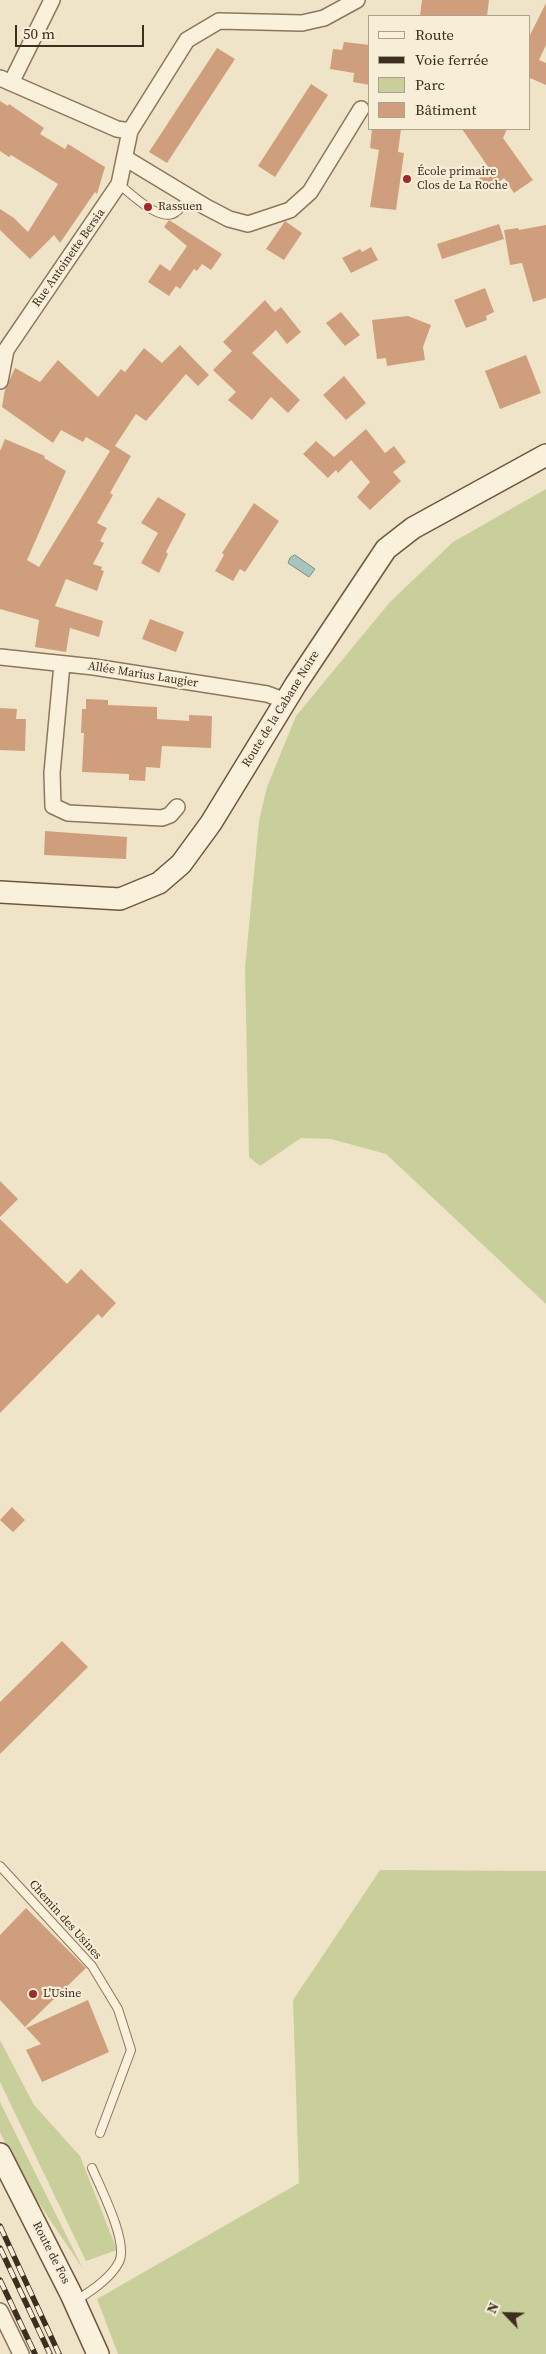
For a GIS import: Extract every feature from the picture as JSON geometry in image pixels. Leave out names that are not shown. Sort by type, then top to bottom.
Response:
[{"type":"street","points":[[52,0],[6,81],[117,129],[130,131],[187,40],[204,28],[219,20],[302,23],[324,18],[357,0]]},
{"type":"street","points":[[125,158],[229,219],[248,224],[290,210],[310,192],[361,109]]},
{"type":"street","name":"Rue Antoinette Bersia","points":[[0,381],[6,350],[119,184],[130,131]]},
{"type":"street","name":"Route de la Cabane Noire","points":[[0,892],[120,899],[160,883],[181,864],[211,823],[286,701],[386,549],[413,528],[546,455]]},
{"type":"street","name":"Allée Marius Laugier","points":[[0,657],[62,664],[267,694],[286,701]]},
{"type":"street","points":[[62,664],[52,774],[53,806],[68,813],[162,818],[174,812],[177,807]]},
{"type":"street","name":"Route de Fos","points":[[0,2154],[75,2301],[98,2354]]},
{"type":"street","points":[[0,2311],[20,2354]]},
{"type":"lane","points":[[119,184],[148,207],[159,213],[171,215],[178,212],[188,196]]},
{"type":"lane","name":"Chemin des Usines","points":[[0,1866],[92,1966],[118,2009],[131,2050],[100,2133]]},
{"type":"lane","points":[[75,2301],[107,2277],[120,2261],[121,2244],[92,2168]]},
{"type":"green space","points":[[546,489],[546,1304],[386,1154],[331,1139],[301,1138],[260,1166],[249,1157],[245,968],[259,821],[267,787],[296,716],[390,602],[453,542]]},
{"type":"green space","points":[[380,1870],[546,1871],[546,2354],[118,2354],[97,2299],[299,2183],[293,2000]]},
{"type":"green space","points":[[0,2040],[34,2105],[80,2156],[117,2250],[86,2261],[0,2082]]},
{"type":"green space","points":[[0,2102],[83,2269],[24,2181],[0,2132]]},
{"type":"water","points":[[295,555],[315,569],[309,577],[288,563],[290,558]]},
{"type":"building","points":[[422,0],[489,0],[487,15],[420,15]]},
{"type":"building","points":[[546,3],[546,45],[539,60],[546,63],[546,85],[531,78],[531,33]]},
{"type":"building","points":[[344,42],[368,45],[368,85],[353,82],[354,73],[330,69],[333,49],[342,50]]},
{"type":"building","points":[[217,48],[235,59],[167,163],[149,152]]},
{"type":"building","points":[[311,84],[328,95],[275,177],[258,166]]},
{"type":"building","points":[[0,101],[8,106],[9,104],[44,128],[40,134],[65,149],[68,144],[105,167],[97,194],[95,192],[60,243],[54,235],[30,259],[0,230],[0,209],[14,218],[28,232],[58,184],[11,155],[9,157],[0,151]]},
{"type":"building","points":[[372,130],[401,130],[398,152],[404,153],[396,210],[370,207],[379,150],[370,148]]},
{"type":"building","points":[[463,130],[507,130],[503,138],[533,180],[514,193],[504,178],[488,190],[479,178],[491,171]]},
{"type":"building","points":[[169,220],[222,254],[211,270],[202,264],[197,271],[194,269],[180,289],[176,286],[169,296],[148,282],[160,264],[170,271],[187,246],[164,227]]},
{"type":"building","points":[[285,221],[302,233],[284,260],[266,249]]},
{"type":"building","points":[[499,224],[504,239],[442,259],[437,244]]},
{"type":"building","points":[[546,225],[546,298],[533,302],[522,263],[510,265],[504,230],[518,228],[519,230]]},
{"type":"building","points":[[371,247],[378,260],[351,273],[342,258],[360,249],[362,252]]},
{"type":"building","points":[[485,288],[494,312],[486,316],[487,320],[466,328],[454,300]]},
{"type":"building","points":[[265,300],[275,312],[281,307],[301,332],[287,344],[276,330],[252,353],[300,400],[288,413],[271,397],[252,420],[228,400],[236,392],[213,370],[232,351],[223,342]]},
{"type":"building","points":[[341,312],[360,335],[345,346],[326,323]]},
{"type":"building","points":[[408,316],[431,325],[423,347],[425,360],[387,366],[386,358],[377,359],[372,320]]},
{"type":"building","points":[[180,345],[209,375],[198,386],[186,374],[146,421],[136,414],[115,446],[131,456],[110,493],[113,495],[97,523],[107,528],[100,541],[104,543],[93,564],[102,567],[101,570],[104,571],[97,591],[66,579],[55,606],[103,621],[99,637],[70,628],[66,652],[35,647],[39,620],[0,609],[0,451],[5,439],[45,456],[44,458],[66,471],[27,560],[39,567],[110,451],[86,437],[83,442],[61,430],[53,443],[2,407],[5,389],[15,368],[40,382],[58,360],[98,397],[121,369],[125,372],[144,348],[162,363]]},
{"type":"building","points":[[526,355],[541,393],[500,409],[485,371]]},
{"type":"building","points":[[344,376],[366,403],[346,420],[323,395]]},
{"type":"building","points":[[366,429],[385,453],[394,446],[406,462],[393,472],[401,481],[370,510],[357,497],[370,482],[351,460],[338,473],[336,470],[328,478],[303,454],[316,441],[334,457]]},
{"type":"building","points":[[158,497],[186,514],[166,552],[168,554],[159,573],[141,563],[158,533],[141,523]]},
{"type":"building","points":[[254,503],[279,521],[245,572],[240,569],[233,581],[215,571],[224,555],[222,553]]},
{"type":"building","points":[[150,619],[184,632],[176,652],[142,639]]},
{"type":"building","points":[[86,699],[108,700],[108,705],[157,707],[157,719],[189,721],[189,715],[212,716],[211,748],[162,746],[160,768],[146,767],[145,781],[129,780],[129,774],[82,772],[84,733],[81,733],[82,709],[86,709]]},
{"type":"building","points":[[0,708],[17,709],[16,719],[26,719],[25,751],[0,750]]},
{"type":"building","points":[[45,831],[127,837],[126,859],[44,855]]},
{"type":"building","points":[[0,1181],[18,1199],[0,1217]]},
{"type":"building","points":[[0,1219],[67,1284],[81,1269],[116,1303],[102,1318],[98,1314],[0,1413]]},
{"type":"building","points":[[12,1507],[25,1520],[13,1532],[0,1520]]},
{"type":"building","points":[[62,1641],[88,1667],[0,1754],[0,1702]]},
{"type":"building","points":[[26,1908],[86,1968],[25,2027],[0,2000],[0,1935]]},
{"type":"building","points":[[88,2000],[109,2052],[42,2082],[26,2050],[41,2044],[26,2028]]},
{"type":"railway","points":[[0,2226],[59,2354]]},
{"type":"railway","points":[[0,2248],[50,2354]]},
{"type":"railway","points":[[0,2280],[35,2354]]},
{"type":"place","name":"École primaire Clos de La Roche","points":[[407,179]]},
{"type":"place","name":"Rassuen","points":[[148,207]]},
{"type":"place","name":"L'Usine","points":[[33,1994]]}]
